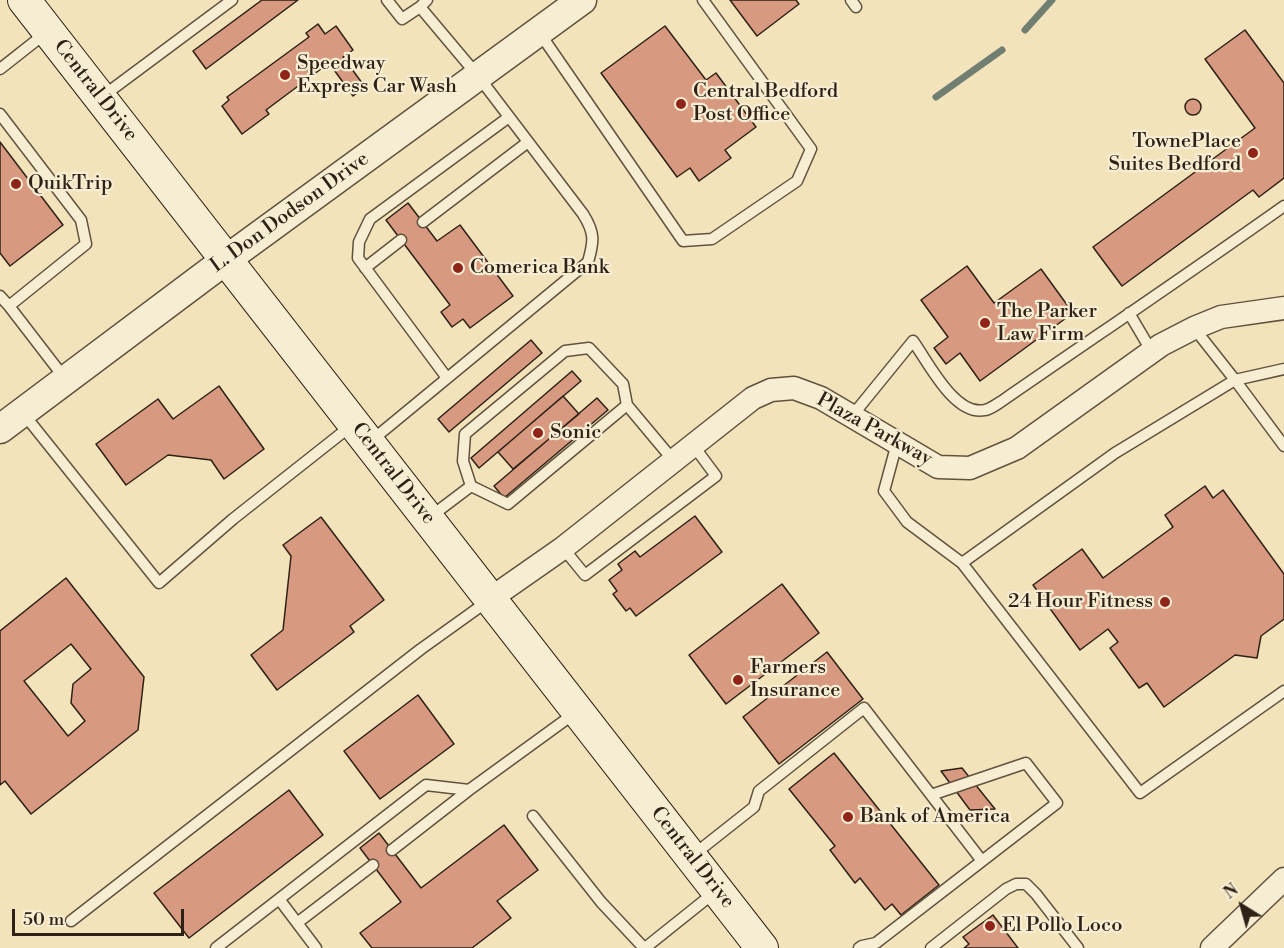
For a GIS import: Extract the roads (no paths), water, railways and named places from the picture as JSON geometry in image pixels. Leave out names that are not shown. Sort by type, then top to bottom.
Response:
[{"type":"main road","name":"Central Drive","points":[[24,0],[762,948]]},
{"type":"street","name":"L. Don Dodson Drive","points":[[11,421],[227,259],[582,0]]},
{"type":"street","name":"Plaza Parkway","points":[[490,599],[563,548],[753,398],[771,390],[794,388],[821,398],[938,467],[970,468],[1017,448],[1152,352],[1194,328],[1221,316],[1284,308]]},
{"type":"street","points":[[1212,948],[1284,879]]},
{"type":"lane","points":[[100,98],[232,0]]},
{"type":"lane","points":[[11,421],[159,583],[233,519],[447,378],[588,262],[594,241],[591,226],[423,3],[402,20],[387,0]]},
{"type":"lane","points":[[539,32],[682,241],[712,239],[797,182],[811,149],[703,0]]},
{"type":"lane","points":[[0,69],[48,31]]},
{"type":"lane","points":[[0,114],[81,220],[86,244],[9,306]]},
{"type":"lane","points":[[447,378],[358,258],[359,242],[370,219],[509,117]]},
{"type":"lane","points":[[423,222],[528,142]]},
{"type":"lane","points":[[852,416],[913,341],[955,401],[969,410],[985,410],[1002,401],[1148,302],[1284,206]]},
{"type":"lane","points":[[365,268],[401,240]]},
{"type":"lane","points":[[0,296],[66,380]]},
{"type":"lane","points":[[1129,313],[1152,352]]},
{"type":"lane","points":[[1194,328],[1284,446]]},
{"type":"lane","points":[[627,405],[508,504],[471,486],[463,461],[465,434],[565,351],[590,348],[622,384],[627,405],[673,460]]},
{"type":"lane","points":[[962,563],[1115,453],[1235,380],[1284,369]]},
{"type":"lane","points":[[897,442],[884,491],[908,522],[962,563],[1140,792],[1284,691]]},
{"type":"lane","points":[[563,548],[585,575],[717,476],[693,445]]},
{"type":"lane","points":[[428,519],[471,486]]},
{"type":"lane","points":[[71,921],[421,649],[490,599]]},
{"type":"lane","points":[[691,856],[754,807],[759,791],[864,708],[982,861]]},
{"type":"lane","points":[[392,850],[469,790],[578,711]]},
{"type":"lane","points":[[859,948],[876,944],[1057,802],[1026,763],[931,795]]},
{"type":"lane","points":[[216,948],[426,785],[469,790]]},
{"type":"lane","points":[[533,816],[601,902],[645,948],[717,890]]},
{"type":"lane","points":[[297,923],[373,865]]},
{"type":"lane","points":[[931,948],[1006,889],[1016,884],[1026,884],[1078,948]]},
{"type":"lane","points":[[279,899],[316,948]]},
{"type":"waterway","points":[[1025,30],[1052,0]]},
{"type":"waterway","points":[[936,97],[1002,50]]},
{"type":"place","name":"Speedway Express Car Wash","points":[[285,75]]},
{"type":"place","name":"Central Bedford Post Office","points":[[681,104]]},
{"type":"place","name":"TownePlace Suites Bedford","points":[[1253,153]]},
{"type":"place","name":"QuikTrip","points":[[16,184]]},
{"type":"place","name":"Comerica Bank","points":[[458,268]]},
{"type":"place","name":"The Parker Law Firm","points":[[985,323]]},
{"type":"place","name":"Sonic","points":[[538,433]]},
{"type":"place","name":"24 Hour Fitness","points":[[1165,602]]},
{"type":"place","name":"Farmers Insurance","points":[[738,680]]},
{"type":"place","name":"Bank of America","points":[[848,817]]},
{"type":"place","name":"El Pollo Loco","points":[[990,926]]}]
